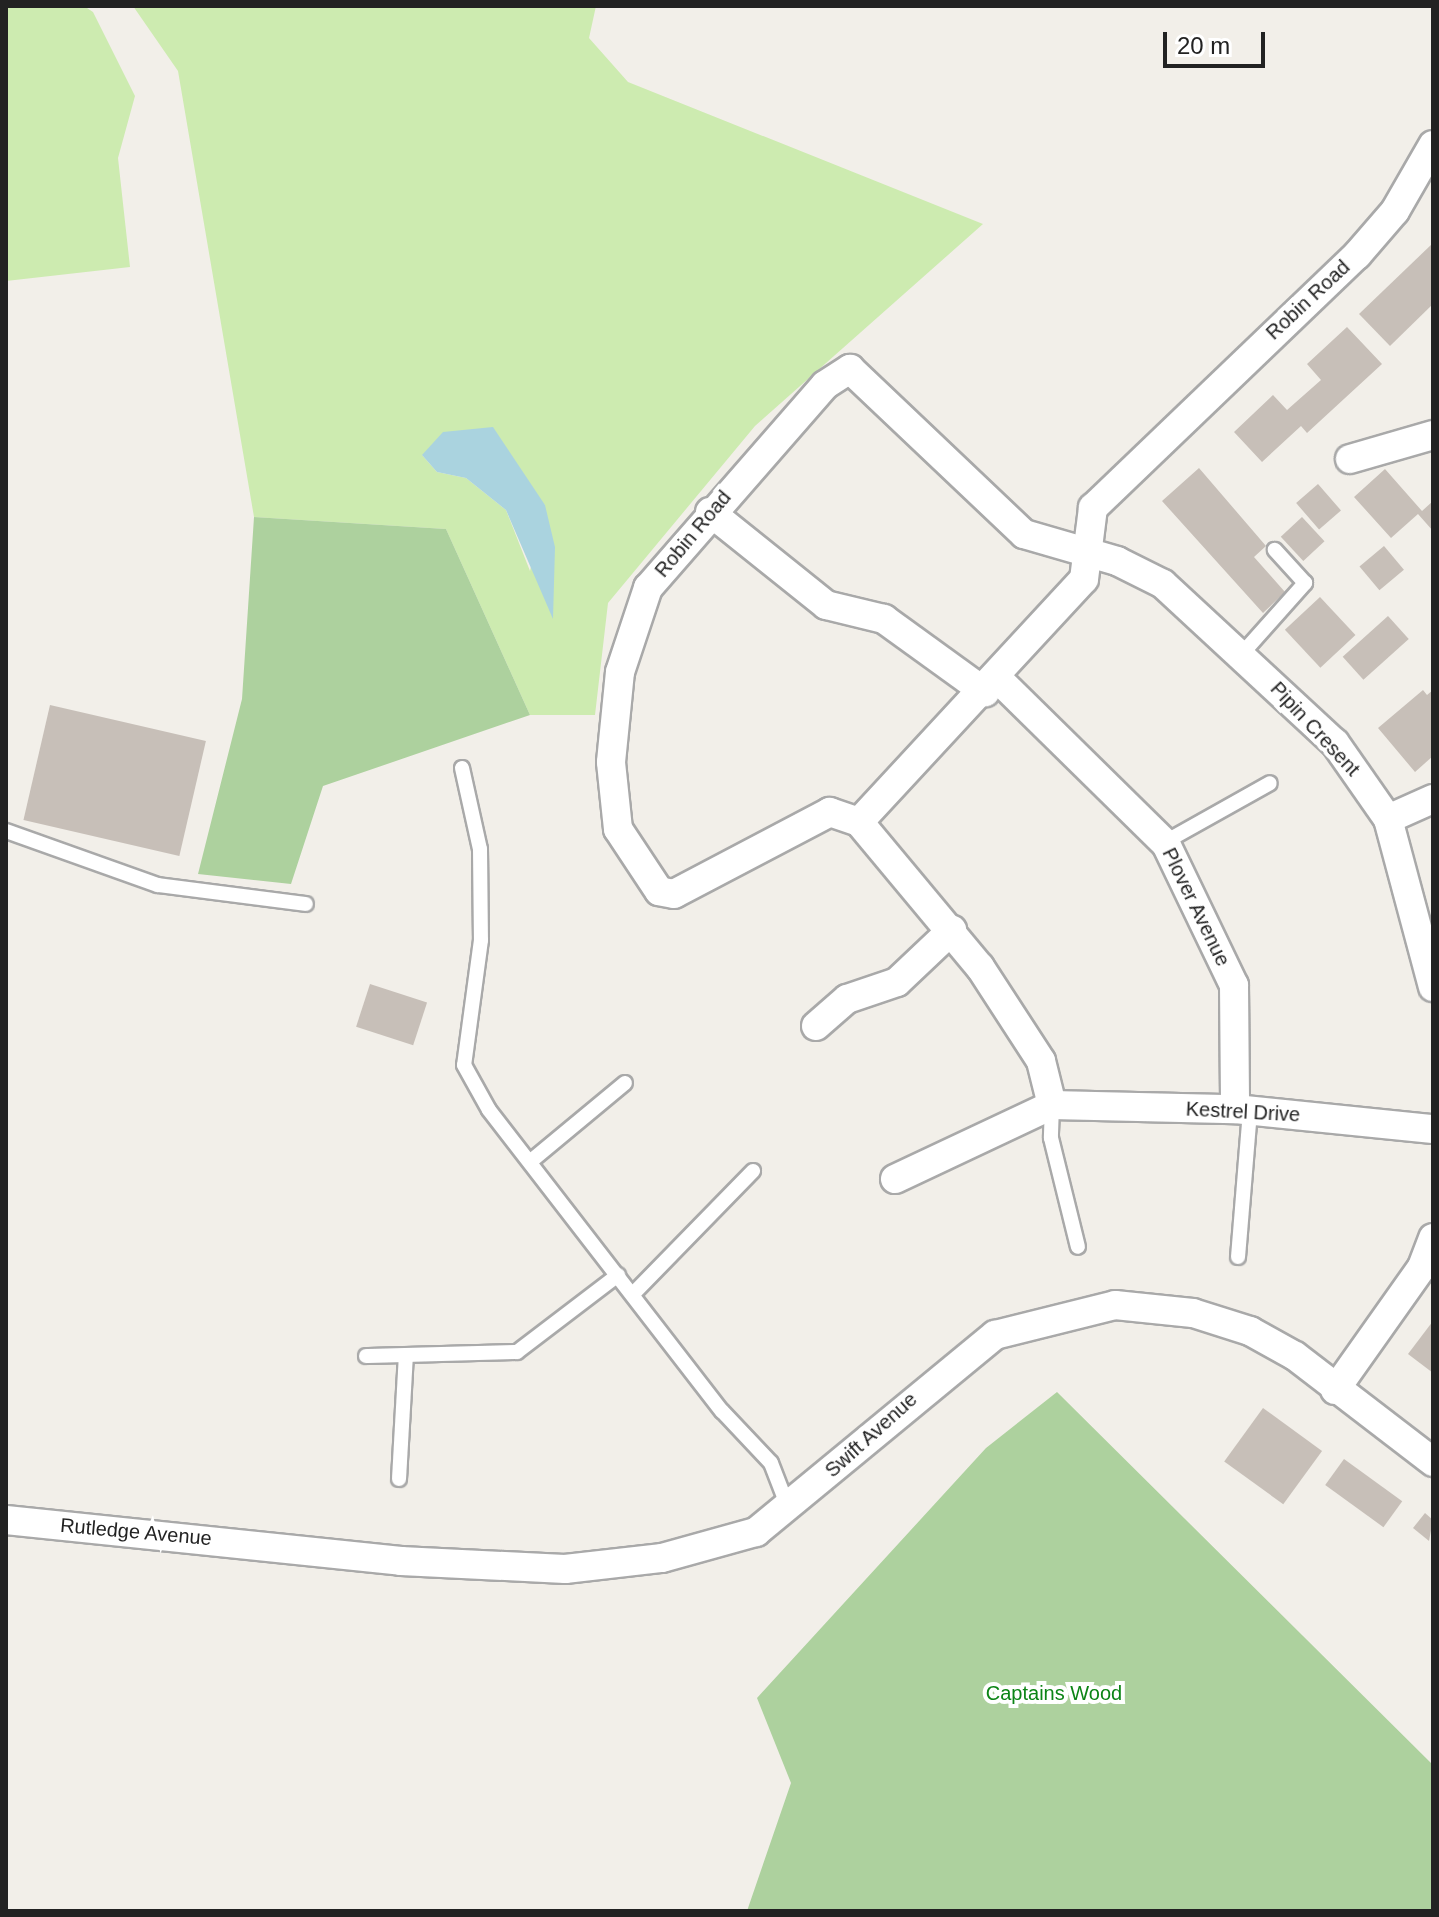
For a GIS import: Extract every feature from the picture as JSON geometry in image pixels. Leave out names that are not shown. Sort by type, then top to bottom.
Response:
[{"type":"street","name":"Robin Road","points":[[1091,553],[1024,534],[850,369],[825,385],[710,512],[648,588],[620,672],[611,762],[618,829],[659,891],[674,894],[830,812],[859,822],[991,685],[1084,579],[1091,553],[1087,525],[1093,508],[1357,255],[1395,211],[1433,145]]},
{"type":"street","points":[[1350,459],[1433,435]]},
{"type":"street","name":"Plover Avenue","points":[[710,512],[826,605],[884,619],[991,685],[1165,842],[1234,985],[1242,1110]]},
{"type":"street","name":"Pipin Cresent","points":[[1091,553],[1163,584],[1335,743],[1388,819],[1427,938],[1433,987]]},
{"type":"street","points":[[1388,819],[1433,799]]},
{"type":"street","points":[[859,822],[952,930],[1041,1061],[1052,1105],[895,1179]]},
{"type":"street","points":[[816,1026],[847,999],[897,982],[952,930]]},
{"type":"street","name":"Kestrel Drive","points":[[1052,1105],[1242,1110],[1433,1129]]},
{"type":"street","points":[[1335,1390],[1422,1267],[1433,1238]]},
{"type":"street","name":"Swift Avenue","points":[[265,1544],[401,1561],[565,1569],[700,1550],[756,1532],[789,1508],[957,1361],[995,1335],[1071,1311],[1115,1305],[1221,1320],[1295,1356],[1335,1390],[1433,1462]]},
{"type":"street","name":"Rutledge Avenue","points":[[6,1520],[265,1544]]},
{"type":"lane","points":[[1240,656],[1305,583],[1275,550]]},
{"type":"lane","points":[[462,768],[480,849],[481,940],[464,1065],[489,1110],[742,1436],[771,1463],[789,1508]]},
{"type":"lane","points":[[1165,842],[1270,783]]},
{"type":"lane","points":[[6,831],[158,885],[306,904]]},
{"type":"lane","points":[[531,1161],[625,1083]]},
{"type":"lane","points":[[1052,1105],[1051,1138],[1078,1247]]},
{"type":"lane","points":[[1238,1257],[1242,1110]]},
{"type":"lane","points":[[633,1294],[753,1171]]},
{"type":"lane","points":[[366,1356],[517,1352],[618,1275]]},
{"type":"lane","points":[[399,1479],[406,1355]]},
{"type":"green space","points":[[6,6],[84,6],[93,12],[135,96],[118,158],[130,267],[6,281]]},
{"type":"green space","points":[[133,6],[596,6],[589,38],[628,82],[983,224],[755,426],[608,603],[595,715],[530,715],[446,529],[254,517],[178,71]],"holes":[[[422,455],[545,505],[530,571],[506,510],[466,478],[437,472]]]},
{"type":"green space","points":[[254,517],[446,529],[530,715],[323,786],[291,884],[198,874],[242,699]]},
{"type":"green space","name":"Captains Wood","points":[[1057,1392],[1433,1765],[1433,1911],[747,1911],[791,1783],[757,1698],[986,1448]]},
{"type":"water","points":[[493,427],[545,505],[555,547],[553,619],[506,510],[466,478],[437,472],[422,455],[443,432]]},
{"type":"building","points":[[1433,243],[1433,304],[1390,346],[1359,314]]},
{"type":"building","points":[[1347,327],[1382,364],[1307,433],[1301,426],[1262,462],[1234,432],[1273,395],[1287,410],[1321,380],[1307,364]]},
{"type":"building","points":[[1199,468],[1266,546],[1254,557],[1285,592],[1263,613],[1162,501]]},
{"type":"building","points":[[1385,469],[1422,511],[1433,501],[1433,531],[1418,514],[1391,538],[1354,497]]},
{"type":"building","points":[[1318,484],[1341,510],[1319,529],[1296,503]]},
{"type":"building","points":[[1302,517],[1325,541],[1303,561],[1281,537]]},
{"type":"building","points":[[1384,546],[1404,570],[1379,590],[1359,567]]},
{"type":"building","points":[[1320,597],[1355,635],[1320,668],[1285,630]]},
{"type":"building","points":[[1388,616],[1409,639],[1363,680],[1343,657]]},
{"type":"building","points":[[1423,690],[1427,695],[1433,690],[1433,756],[1415,772],[1378,728]]},
{"type":"building","points":[[50,705],[206,741],[179,856],[23,820]]},
{"type":"building","points":[[370,984],[427,1003],[413,1045],[356,1027]]},
{"type":"building","points":[[1433,1321],[1433,1373],[1408,1354]]},
{"type":"building","points":[[1263,1408],[1322,1451],[1283,1504],[1224,1461]]},
{"type":"building","points":[[1344,1459],[1402,1501],[1383,1527],[1325,1485]]},
{"type":"building","points":[[1425,1513],[1433,1520],[1429,1541],[1413,1528]]}]
